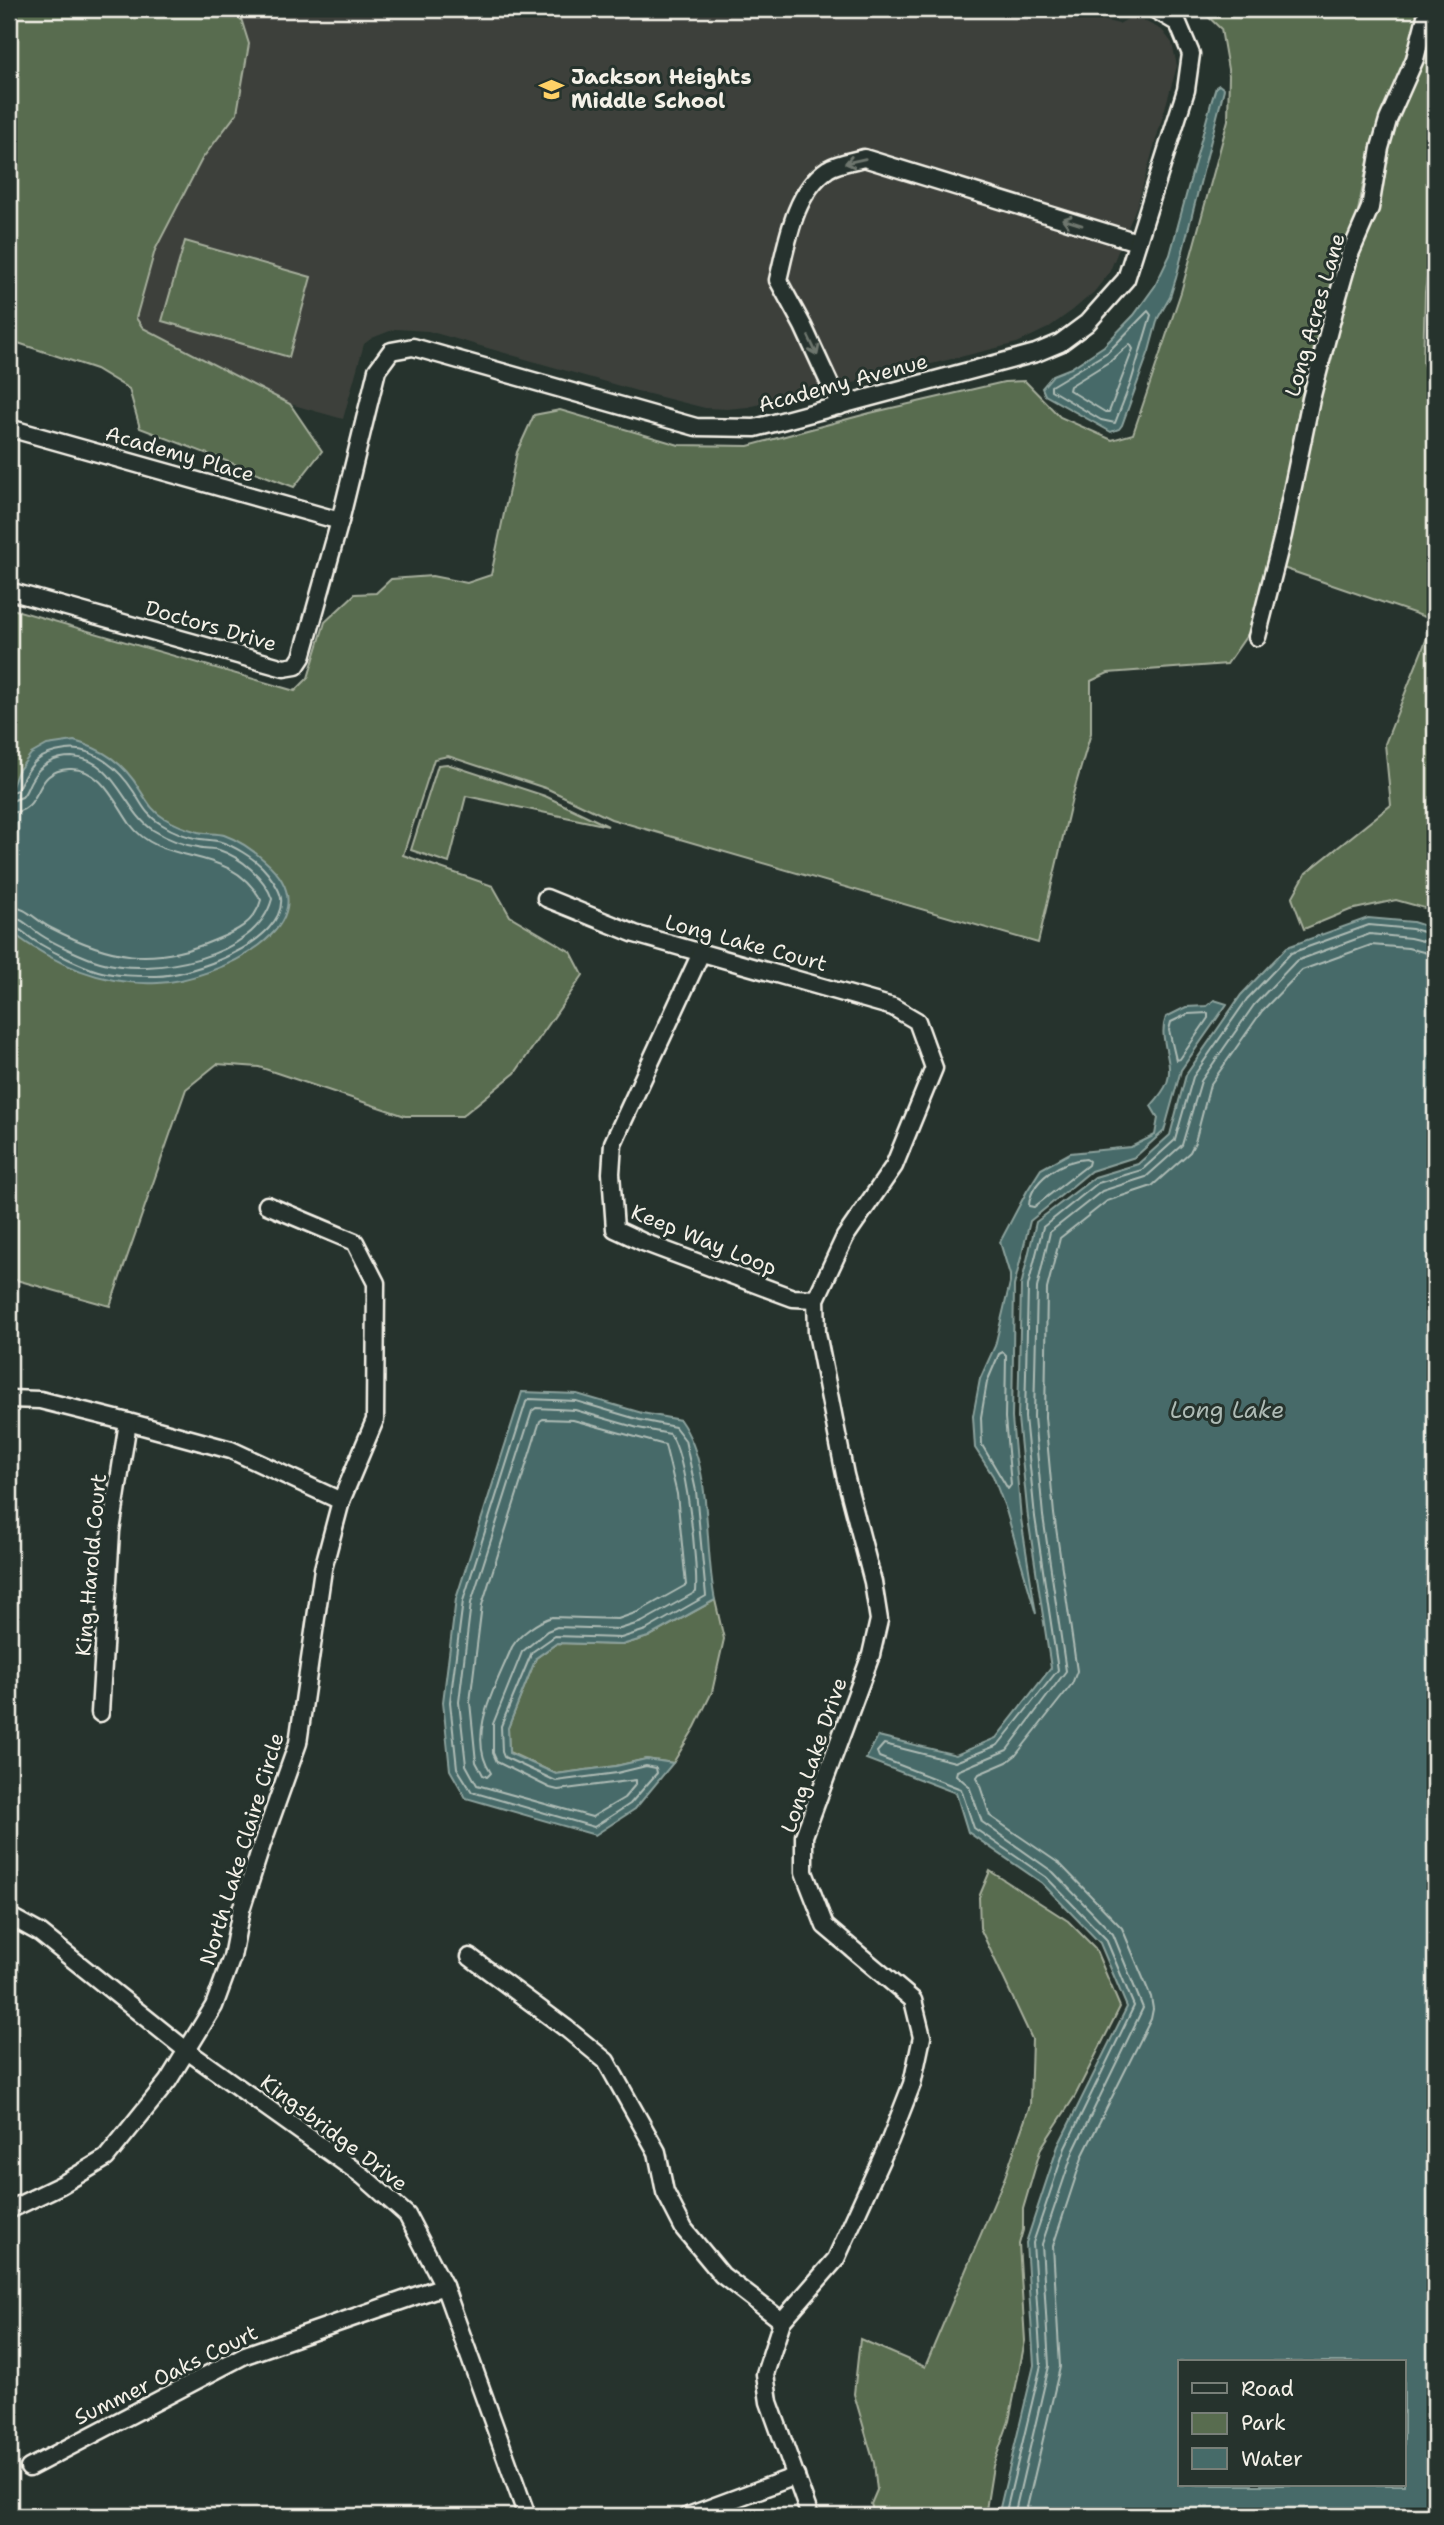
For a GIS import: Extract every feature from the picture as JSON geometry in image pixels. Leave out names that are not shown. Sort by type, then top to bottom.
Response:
[{"type":"street","name":"Academy Avenue","points":[[341,521],[377,370],[391,351],[413,347],[696,427],[755,428],[1036,354],[1060,342],[1087,323],[1126,279],[1186,90],[1191,54],[1178,23],[1154,9]]},
{"type":"street","name":"Long Acres Lane","points":[[1257,637],[1283,535],[1311,399],[1338,296],[1350,254],[1370,208],[1380,148],[1388,120],[1415,59],[1428,9]]},
{"type":"street","points":[[840,405],[778,280],[791,228],[812,182],[831,167],[864,158],[1137,242]]},
{"type":"street","name":"Academy Place","points":[[9,428],[341,521]]},
{"type":"street","name":"Doctors Drive","points":[[9,591],[284,668],[296,666],[302,657],[341,521]]},
{"type":"street","name":"Long Lake Court","points":[[546,898],[635,934],[893,1007],[917,1021],[924,1039]]},
{"type":"street","name":"Keep Way Loop","points":[[701,953],[613,1143],[611,1173],[615,1229],[793,1298],[816,1300]]},
{"type":"street","name":"Long Lake Drive","points":[[810,2516],[769,2402],[765,2374],[782,2321],[836,2259],[890,2140],[912,2084],[922,2037],[913,2000],[825,1926],[804,1872],[804,1836],[871,1655],[879,1620],[873,1582],[845,1475],[817,1333],[816,1300],[845,1237],[894,1166],[934,1068],[924,1039]]},
{"type":"street","name":"North Lake Claire Circle","points":[[9,2210],[61,2185],[106,2158],[168,2081],[214,2006],[224,1982],[241,1910],[298,1743],[323,1569],[341,1501],[375,1420],[376,1283],[355,1242],[267,1205]]},
{"type":"street","points":[[9,1399],[40,1401],[231,1450],[341,1501]]},
{"type":"street","name":"King Harold Court","points":[[100,1713],[111,1531],[128,1422]]},
{"type":"street","name":"Kingsbridge Drive","points":[[9,1916],[40,1933],[186,2050],[363,2176],[407,2215],[444,2286],[527,2516]]},
{"type":"street","points":[[470,1957],[606,2061],[657,2152],[666,2192],[684,2229],[722,2275],[782,2321]]},
{"type":"street","name":"Summer Oaks Court","points":[[29,2468],[245,2355],[444,2286]]},
{"type":"street","points":[[688,2516],[796,2476]]},
{"type":"shaded area","points":[[238,9],[1057,9],[1119,24],[1131,17],[1144,21],[1162,30],[1172,43],[1177,66],[1138,203],[1109,273],[1094,292],[1073,310],[1048,328],[1017,343],[858,382],[748,407],[727,409],[705,408],[637,391],[428,331],[395,329],[364,344],[343,419],[290,404],[143,328],[136,318],[155,250],[202,159],[237,113],[249,44]]},
{"type":"green space","points":[[9,9],[238,9],[249,44],[237,113],[202,159],[155,250],[136,318],[143,328],[290,404],[322,451],[294,487],[140,428],[129,389],[96,369],[9,340]]},
{"type":"green space","points":[[1200,9],[1420,9],[1391,97],[1372,141],[1356,221],[1306,373],[1254,625],[1227,664],[1108,673],[1091,681],[1091,733],[1073,794],[1038,943],[611,819],[548,789],[448,756],[434,759],[403,855],[493,886],[510,916],[571,952],[583,975],[515,1073],[462,1116],[405,1116],[259,1067],[217,1064],[186,1089],[110,1306],[9,1278],[9,608],[295,691],[308,678],[325,622],[355,594],[376,593],[391,579],[432,576],[467,583],[491,575],[517,452],[534,415],[560,410],[679,445],[748,446],[870,413],[1004,382],[1025,381],[1060,417],[1112,440],[1133,434],[1181,292],[1228,120],[1229,75],[1221,29]]},
{"type":"green space","points":[[1435,12],[1435,263],[1427,278],[1425,292],[1423,363],[1435,406],[1435,911],[1396,900],[1350,910],[1304,929],[1292,898],[1306,873],[1391,805],[1385,744],[1434,620],[1283,568],[1319,400],[1346,298],[1358,256],[1377,210],[1388,149],[1396,123],[1423,61]]},
{"type":"green space","points":[[185,241],[311,277],[289,357],[162,321]]},
{"type":"green space","points":[[447,764],[545,796],[608,826],[466,796],[449,863],[411,850],[438,765]]},
{"type":"green space","points":[[715,1600],[724,1639],[712,1692],[673,1763],[646,1759],[556,1774],[509,1752],[508,1728],[536,1658],[557,1643],[622,1645],[648,1637]]},
{"type":"green space","points":[[990,1871],[1068,1921],[1095,1948],[1120,2007],[1075,2096],[1041,2148],[1023,2209],[1023,2230],[1019,2244],[1025,2341],[1009,2421],[993,2466],[985,2516],[875,2516],[871,2504],[877,2490],[874,2463],[854,2394],[860,2339],[925,2367],[1005,2177],[1030,2105],[1032,2039],[980,1928],[979,1897]]},
{"type":"water","points":[[1219,85],[1224,89],[1176,278],[1170,297],[1158,318],[1122,425],[1111,432],[1045,395],[1042,388],[1053,375],[1071,368],[1104,346],[1134,315],[1155,286],[1170,255],[1211,103]]},
{"type":"water","points":[[74,741],[112,758],[134,780],[153,809],[164,818],[194,831],[229,837],[265,861],[284,885],[287,907],[278,927],[260,945],[208,972],[181,980],[138,983],[80,971],[44,954],[9,930],[9,794],[18,771],[31,754],[47,745]]},
{"type":"water","name":"Long Lake","points":[[1368,918],[1413,922],[1435,929],[1435,2516],[998,2516],[1034,2365],[1026,2243],[1058,2146],[1127,2007],[1100,1943],[1042,1883],[968,1832],[956,1793],[866,1759],[878,1736],[956,1755],[996,1738],[1051,1668],[1028,1518],[1018,1418],[1021,1286],[1036,1222],[1095,1177],[1138,1164],[1170,1135],[1186,1075],[1241,995],[1287,947]]},
{"type":"water","points":[[1214,1000],[1227,1004],[1181,1070],[1164,1131],[1135,1157],[1091,1171],[1030,1221],[1014,1286],[1012,1418],[1021,1519],[1036,1614],[1006,1510],[993,1476],[975,1448],[973,1416],[980,1379],[995,1346],[1010,1283],[1000,1242],[1041,1169],[1070,1153],[1131,1147],[1155,1135],[1158,1118],[1151,1106],[1164,1089],[1169,1075],[1163,1034],[1166,1017],[1186,1007],[1207,1006]]},
{"type":"water","points":[[522,1392],[577,1394],[642,1413],[680,1420],[691,1439],[703,1483],[715,1600],[648,1637],[622,1645],[557,1643],[536,1658],[508,1728],[509,1753],[556,1774],[646,1759],[673,1763],[635,1809],[595,1835],[466,1798],[450,1770],[443,1702],[456,1599]]},
{"type":"place","name":"Jackson Heights Middle School","points":[[551,89]]}]
